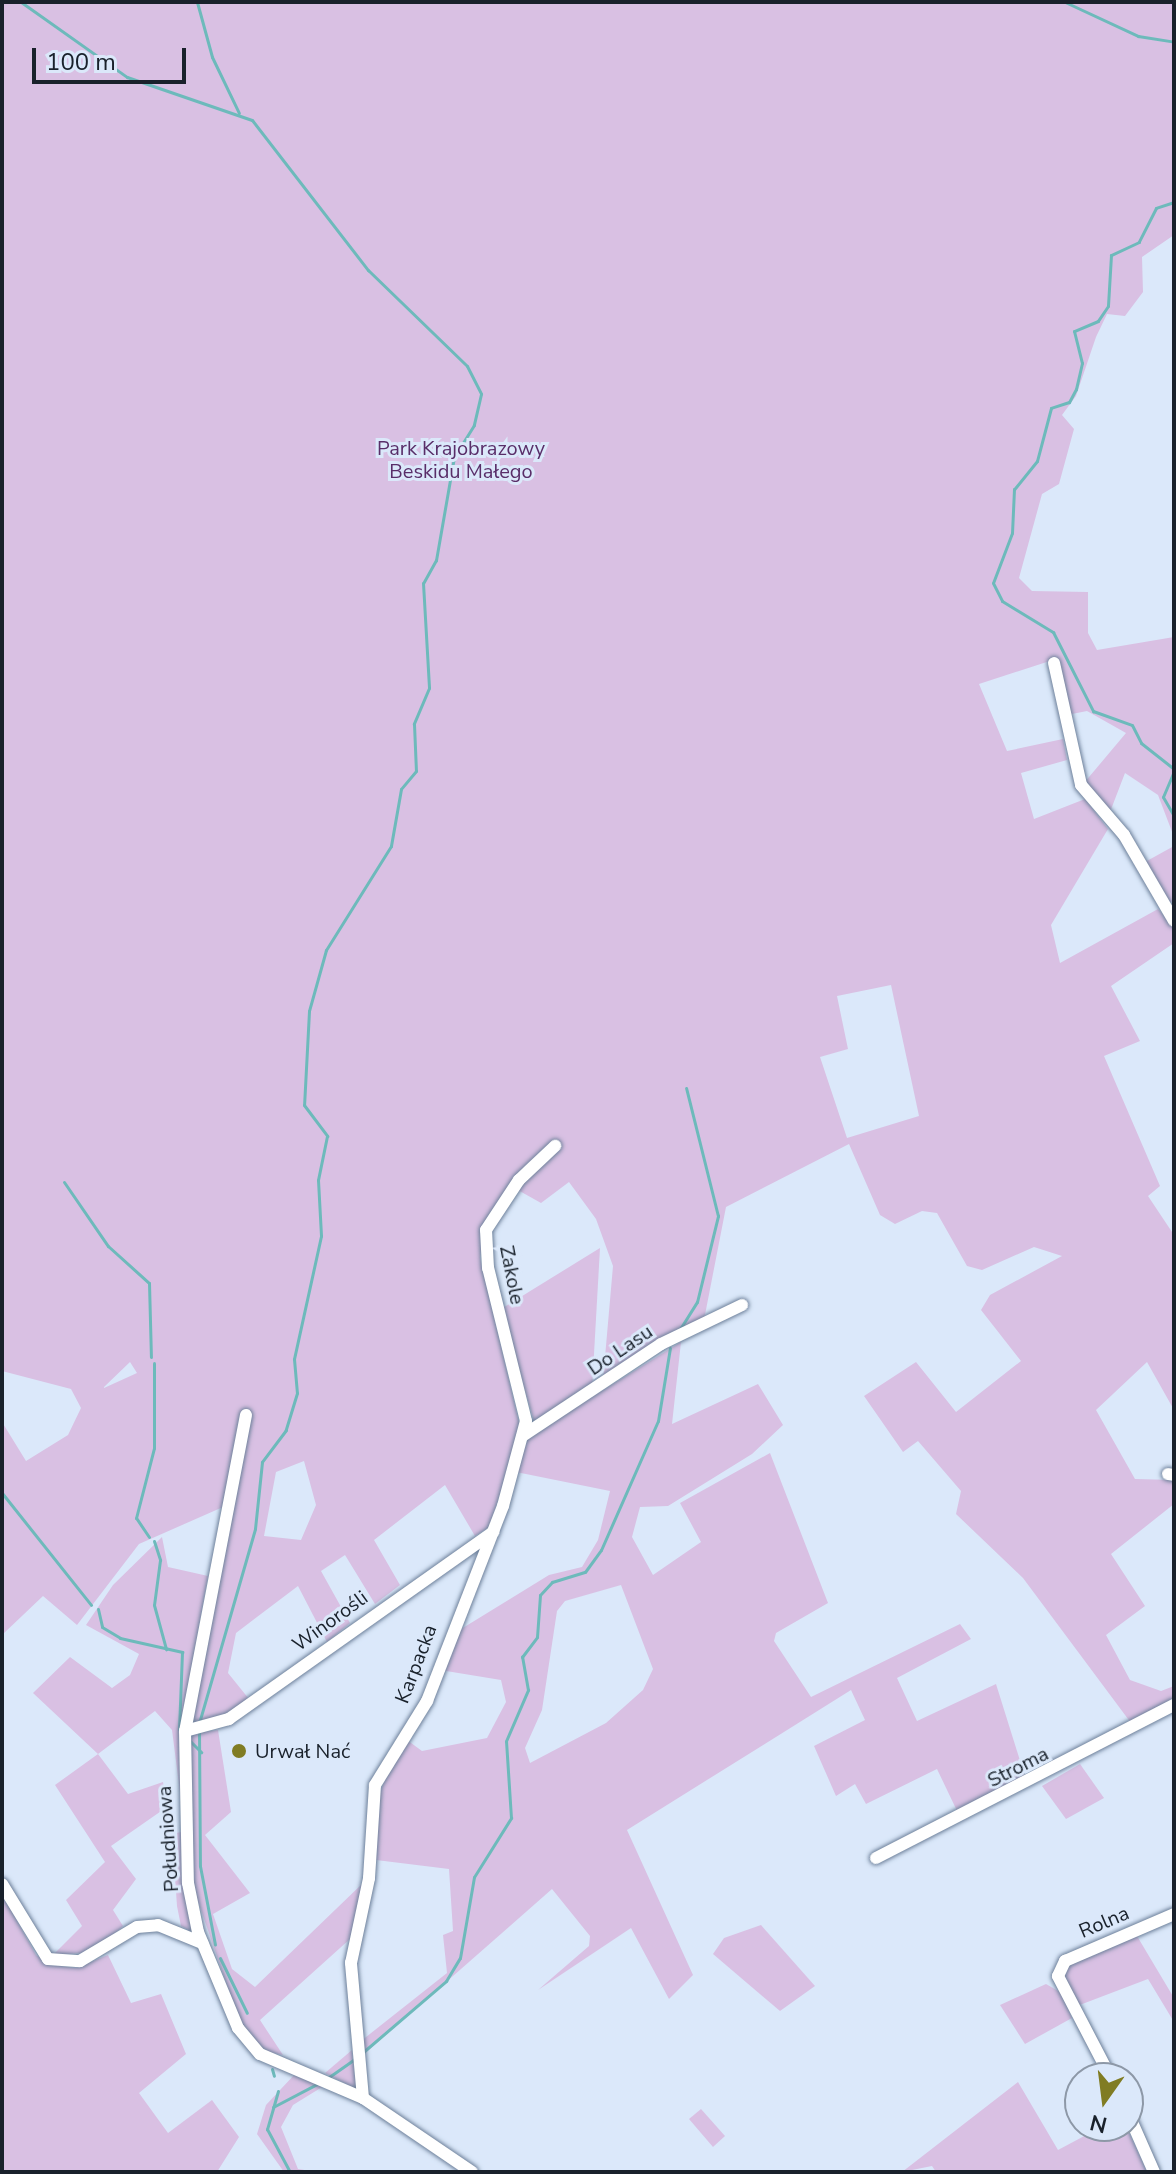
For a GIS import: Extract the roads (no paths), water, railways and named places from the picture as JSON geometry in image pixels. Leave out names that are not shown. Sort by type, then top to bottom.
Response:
[{"type":"street","points":[[1054,663],[1081,785],[1124,835],[1174,921]]},
{"type":"street","name":"Zakole","points":[[524,1435],[523,1391],[488,1268],[486,1230],[519,1180],[555,1146]]},
{"type":"street","name":"Do Lasu","points":[[524,1435],[661,1344],[742,1305]]},
{"type":"street","name":"Południowa","points":[[246,1415],[185,1731],[188,1883],[202,1943],[238,2028],[260,2054],[363,2098],[472,2172]]},
{"type":"street","name":"Karpacka","points":[[363,2098],[351,1963],[369,1878],[375,1785],[427,1701],[493,1532],[524,1435]]},
{"type":"street","name":"Winorośli","points":[[185,1731],[229,1719],[493,1532]]},
{"type":"street","name":"Stroma","points":[[876,1858],[1174,1705]]},
{"type":"street","points":[[2,1884],[48,1959],[80,1961],[137,1927],[158,1925],[202,1943]]},
{"type":"street","name":"Rolna","points":[[1103,2062],[1058,1976],[1065,1961],[1174,1914]]},
{"type":"street","points":[[1141,2142],[1154,2172]]},
{"type":"waterway","points":[[21,2],[127,77],[252,120],[368,270],[467,366],[481,394],[474,425],[454,457],[436,560],[423,583],[429,688],[414,724],[416,771],[401,789],[391,846],[326,950],[309,1011],[304,1105],[327,1136],[318,1180],[321,1236],[294,1359],[297,1393],[286,1430],[262,1462],[255,1529],[199,1723]]},
{"type":"waterway","points":[[197,2],[212,57],[239,113]]},
{"type":"waterway","points":[[1065,2],[1138,36],[1174,42]]},
{"type":"waterway","points":[[1174,202],[1156,208],[1139,242],[1111,255],[1108,306],[1098,321],[1074,331],[1082,363],[1076,389],[1069,402],[1051,408],[1037,461],[1014,489],[1012,533],[993,583],[1002,601],[1053,632],[1093,711],[1132,725],[1141,743],[1174,769]]},
{"type":"waterway","points":[[1174,771],[1163,797],[1174,816]]},
{"type":"waterway","points":[[680,1329],[697,1302],[718,1216],[686,1088]]},
{"type":"waterway","points":[[64,1182],[108,1246],[149,1283],[151,1357]]},
{"type":"waterway","points":[[362,2053],[446,1981],[460,1958],[474,1877],[511,1818],[506,1741],[528,1690],[522,1657],[537,1637],[540,1595],[552,1582],[585,1572],[601,1550],[658,1421],[670,1348]]},
{"type":"waterway","points":[[149,1537],[136,1518],[154,1448],[154,1363]]},
{"type":"waterway","points":[[2,1493],[91,1605]]},
{"type":"waterway","points":[[154,1541],[160,1560],[154,1605],[166,1649]]},
{"type":"waterway","points":[[98,1609],[102,1627],[120,1638],[182,1652],[179,1729]]},
{"type":"waterway","points":[[199,1731],[200,1866],[215,1945]]},
{"type":"waterway","points":[[190,1741],[201,1752]]},
{"type":"waterway","points":[[220,1958],[247,2013]]},
{"type":"waterway","points":[[329,2077],[356,2058]]},
{"type":"waterway","points":[[272,2069],[274,2076]]},
{"type":"waterway","points":[[273,2107],[319,2083]]},
{"type":"waterway","points":[[278,2091],[267,2129],[290,2172]]},
{"type":"place","name":"Urwał Nać","points":[[239,1751]]},
{"type":"park label","name":"Park Krajobrazowy Beskidu Małego","points":[[461,460]]}]
